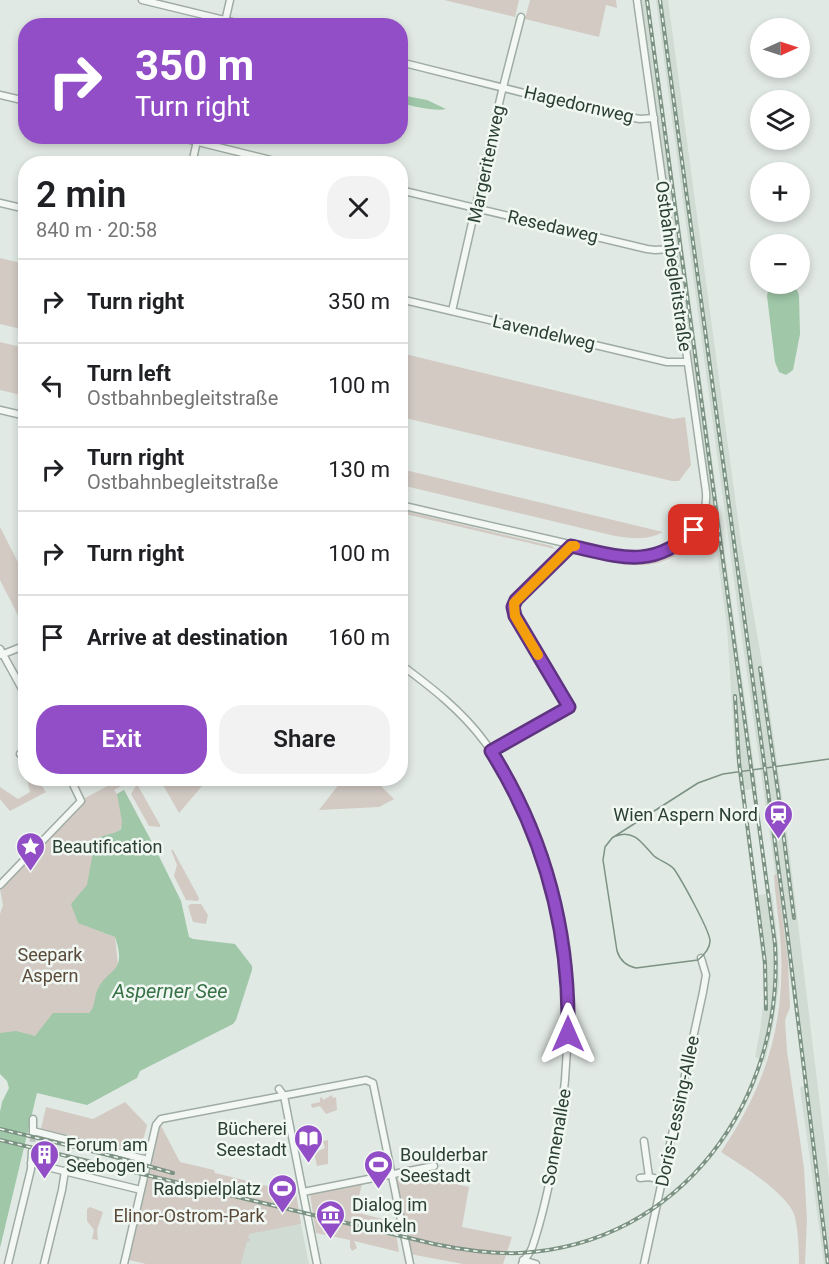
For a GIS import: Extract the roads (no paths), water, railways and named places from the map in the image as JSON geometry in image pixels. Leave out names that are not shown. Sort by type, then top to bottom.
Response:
[{"type":"street","points":[[142,0],[206,18]]},
{"type":"street","points":[[225,18],[230,0]]},
{"type":"street","name":"Ostbahnbegleitstraße","points":[[571,546],[630,558],[663,553],[681,543],[694,530],[704,510],[706,500],[637,0]]},
{"type":"street","name":"Margeritenweg","points":[[452,311],[520,17]]},
{"type":"street","name":"Hagedornweg","points":[[408,64],[588,109],[640,119],[654,118]]},
{"type":"street","points":[[0,95],[18,99]]},
{"type":"street","points":[[215,144],[258,156]]},
{"type":"street","name":"Resedaweg","points":[[408,192],[656,250],[671,249]]},
{"type":"street","points":[[0,203],[18,207]]},
{"type":"street","name":"Lavendelweg","points":[[408,300],[667,362],[687,362]]},
{"type":"street","points":[[0,410],[18,414]]},
{"type":"street","points":[[408,507],[571,546]]},
{"type":"street","points":[[491,751],[569,707],[515,616],[513,607],[516,600],[571,546]]},
{"type":"street","points":[[18,648],[1,653],[18,682]]},
{"type":"street","name":"Sonnenallee","points":[[408,670],[432,687],[453,707],[491,751],[524,810],[543,858],[559,915],[567,973],[566,1076],[553,1166],[534,1242],[523,1262]]},
{"type":"street","points":[[0,885],[81,801],[74,786]]},
{"type":"street","name":"Doris-Lessing-Allee","points":[[644,1264],[703,992],[706,975],[701,958]]},
{"type":"street","points":[[124,1264],[147,1160],[156,1125],[160,1119],[370,1080],[373,1083],[410,1264]]},
{"type":"street","points":[[279,1089],[284,1096],[317,1264]]},
{"type":"street","points":[[33,1119],[33,1132],[147,1160]]},
{"type":"street","points":[[644,1141],[649,1177]]},
{"type":"street","points":[[9,1264],[32,1151]]},
{"type":"street","points":[[31,1163],[141,1190]]},
{"type":"street","points":[[303,1192],[434,1166]]},
{"type":"street","points":[[44,1264],[65,1172]]},
{"type":"street","points":[[640,1178],[649,1177],[662,1180]]},
{"type":"street","points":[[523,1262],[536,1264]]},
{"type":"water","points":[[408,96],[427,100],[446,109],[442,110],[408,105]]},
{"type":"water","points":[[767,294],[799,295],[800,334],[793,370],[786,375],[779,372],[775,362]]},
{"type":"water","name":"Asperner See","points":[[124,790],[181,901],[189,937],[235,944],[252,966],[252,970],[233,1024],[140,1071],[137,1078],[87,1105],[37,1093],[0,1248],[0,1112],[9,1088],[7,1081],[0,1074],[0,1033],[16,1031],[35,1036],[53,1013],[89,1013],[101,983],[118,964],[115,937],[78,923],[71,904],[87,885],[95,841],[121,829],[122,821],[117,794]]},
{"type":"tunnel","points":[[32,1151],[33,1134]]},
{"type":"tram line","points":[[616,836],[623,834],[633,836],[654,856],[674,869],[709,935],[709,947],[698,960],[636,968],[622,960],[617,951],[603,860],[605,847],[612,838],[698,783],[723,774],[829,759]]},
{"type":"tram line","points":[[274,1203],[279,1207]]},
{"type":"railway","points":[[0,1140],[434,1244],[477,1251],[520,1253],[578,1243],[630,1223],[675,1192],[712,1153],[741,1108],[762,1056],[774,1001],[775,944],[647,0]]},
{"type":"railway","points":[[660,0],[787,931],[828,1264]]},
{"type":"railway","points":[[760,668],[794,918]]},
{"type":"railway","points":[[735,696],[739,762],[765,963],[766,1009]]},
{"type":"railway","points":[[0,1129],[173,1173]]},
{"type":"place","name":"Wien Aspern Nord","points":[[779,840]]},
{"type":"place","name":"Beautification","points":[[31,872]]},
{"type":"place","name":"Bücherei Seestadt","points":[[308,1164]]},
{"type":"place","name":"Forum am Seebogen","points":[[45,1180]]},
{"type":"place","name":"Boulderbar Seestadt","points":[[379,1190]]},
{"type":"place","name":"Radspielplatz","points":[[282,1214]]},
{"type":"place","name":"Dialog im Dunkeln","points":[[331,1240]]},
{"type":"park label","name":"Seepark Aspern","points":[[50,964]]},
{"type":"park label","name":"Elinor-Ostrom-Park","points":[[189,1215]]}]
